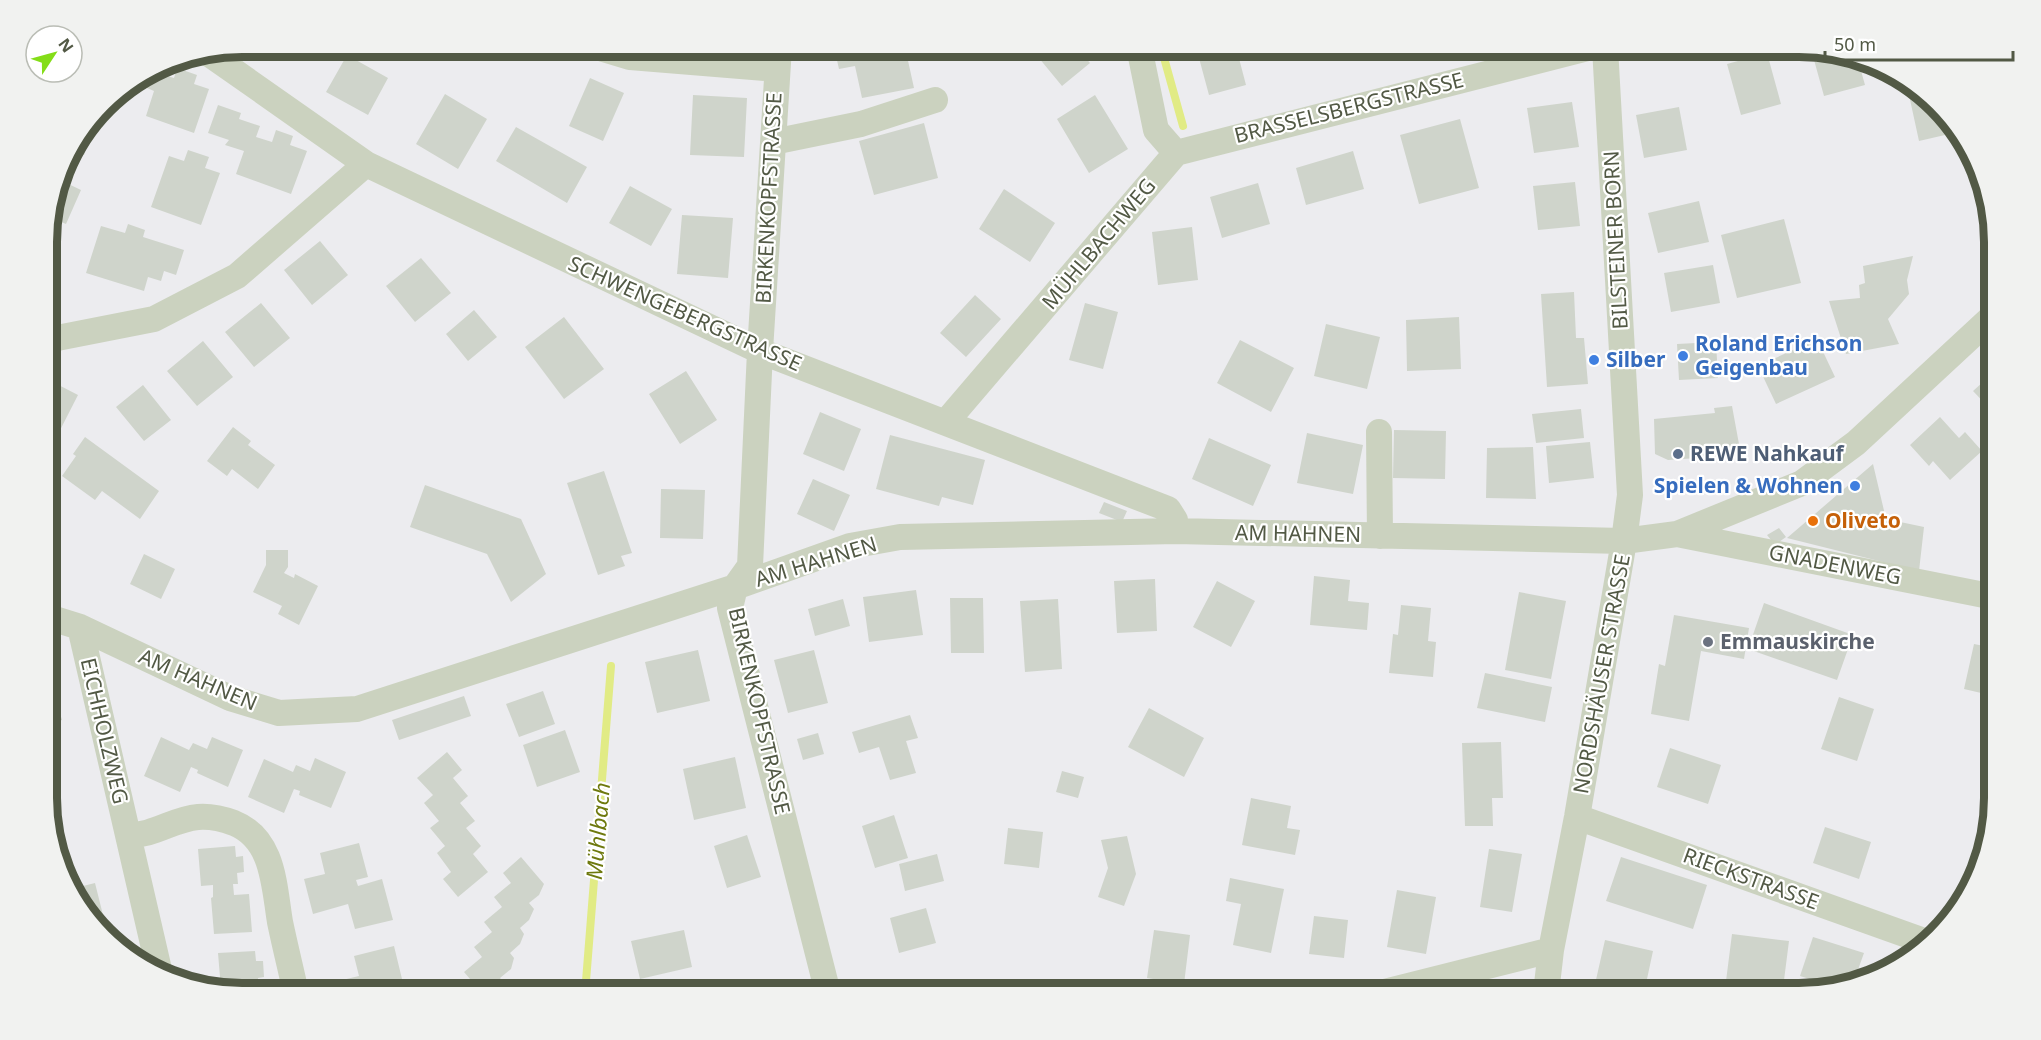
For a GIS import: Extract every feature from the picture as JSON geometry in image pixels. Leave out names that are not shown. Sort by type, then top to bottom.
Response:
[{"type":"street","name":"BIRKENKOPFSTRASSE","points":[[630,57],[778,58],[760,351],[750,566],[735,588],[730,608],[825,983]]},
{"type":"street","points":[[1141,57],[1156,130],[1176,153]]},
{"type":"street","name":"BRASSELSBERGSTRASSE","points":[[1176,153],[1549,57]]},
{"type":"street","name":"BILSTEINER BORN","points":[[1606,57],[1630,495],[1624,541]]},
{"type":"street","name":"SCHWENGEBERGSTRASSE","points":[[217,59],[366,164],[760,351],[1168,509],[1175,520],[1176,531]]},
{"type":"street","points":[[773,142],[861,124],[935,100]]},
{"type":"street","name":"MÜHLBACHWEG","points":[[946,422],[1176,153]]},
{"type":"street","points":[[57,338],[154,319],[237,276],[366,164]]},
{"type":"street","name":"NORDSHÄUSER STRASSE","points":[[1547,983],[1551,950],[1577,817],[1624,541],[1677,534],[1802,483],[1856,443],[1984,324]]},
{"type":"street","points":[[1379,432],[1380,536]]},
{"type":"street","name":"AM HAHNEN","points":[[57,620],[80,627],[230,698],[279,713],[357,709],[735,588],[850,546],[900,537],[1176,531],[1624,541]]},
{"type":"street","name":"GNADENWEG","points":[[1677,534],[1984,595]]},
{"type":"street","name":"EICHHOLZWEG","points":[[80,627],[157,962]]},
{"type":"street","points":[[128,835],[142,835],[167,825],[198,817],[224,819],[246,828],[264,849],[272,870],[280,923],[294,983]]},
{"type":"street","name":"RIECKSTRASSE","points":[[1577,817],[1918,939]]},
{"type":"street","points":[[1420,983],[1551,950]]},
{"type":"building","points":[[346,57],[351,57],[388,78],[368,115],[326,92]]},
{"type":"building","points":[[836,57],[907,57],[914,88],[862,98],[855,66],[839,69]]},
{"type":"building","points":[[1038,57],[1085,57],[1090,63],[1062,86]]},
{"type":"building","points":[[1199,57],[1239,57],[1246,85],[1209,95]]},
{"type":"building","points":[[1752,57],[1768,57],[1781,104],[1741,115],[1727,64]]},
{"type":"building","points":[[1814,58],[1860,68],[1865,85],[1824,96]]},
{"type":"building","points":[[177,69],[197,75],[194,84],[209,89],[194,133],[146,116],[154,91],[143,86],[164,75],[174,78]]},
{"type":"building","points":[[590,78],[624,93],[603,141],[569,126]]},
{"type":"building","points":[[445,94],[487,119],[458,169],[416,144]]},
{"type":"building","points":[[693,95],[747,98],[744,157],[690,155]]},
{"type":"building","points":[[1095,95],[1128,149],[1089,173],[1057,119]]},
{"type":"building","points":[[1909,95],[1930,111],[1949,134],[1919,141]]},
{"type":"building","points":[[1572,102],[1579,147],[1534,153],[1527,108]]},
{"type":"building","points":[[218,105],[241,113],[239,119],[260,126],[256,137],[272,142],[276,130],[293,136],[290,145],[307,151],[291,194],[236,174],[244,151],[225,145],[229,140],[208,133]]},
{"type":"building","points":[[1679,107],[1687,150],[1644,158],[1636,115]]},
{"type":"building","points":[[1460,119],[1479,188],[1419,204],[1400,135]]},
{"type":"building","points":[[924,123],[938,178],[874,195],[859,141]]},
{"type":"building","points":[[516,127],[587,167],[567,203],[496,161]]},
{"type":"building","points":[[91,136],[84,155],[80,154]]},
{"type":"building","points":[[188,150],[209,157],[205,168],[220,173],[201,225],[151,207],[169,156],[184,161]]},
{"type":"building","points":[[1353,151],[1364,189],[1306,205],[1296,168]]},
{"type":"building","points":[[1575,182],[1580,226],[1538,230],[1533,186]]},
{"type":"building","points":[[67,183],[81,190],[66,224],[59,221]]},
{"type":"building","points":[[1258,183],[1270,224],[1222,238],[1210,197]]},
{"type":"building","points":[[630,186],[672,209],[651,246],[609,223]]},
{"type":"building","points":[[1004,189],[1055,223],[1030,262],[979,229]]},
{"type":"building","points":[[1699,201],[1709,242],[1658,253],[1648,213]]},
{"type":"building","points":[[682,215],[733,218],[728,278],[677,274]]},
{"type":"building","points":[[1784,219],[1801,283],[1737,298],[1721,235]]},
{"type":"building","points":[[128,224],[145,230],[143,237],[184,250],[176,275],[164,271],[161,281],[148,277],[144,291],[86,273],[101,226],[125,233]]},
{"type":"building","points":[[1192,227],[1198,280],[1158,285],[1152,232]]},
{"type":"building","points":[[320,241],[348,275],[312,305],[284,270]]},
{"type":"building","points":[[1913,256],[1907,280],[1909,294],[1888,319],[1899,344],[1846,354],[1829,301],[1860,298],[1859,285],[1865,283],[1863,266]]},
{"type":"building","points":[[421,258],[451,293],[415,322],[386,286]]},
{"type":"building","points":[[1713,265],[1720,303],[1671,312],[1664,273]]},
{"type":"building","points":[[1574,292],[1576,338],[1584,338],[1588,384],[1547,387],[1541,294]]},
{"type":"building","points":[[975,295],[1001,319],[966,357],[940,333]]},
{"type":"building","points":[[261,303],[290,338],[254,367],[225,332]]},
{"type":"building","points":[[1085,303],[1118,312],[1103,369],[1069,360]]},
{"type":"building","points":[[474,310],[497,337],[468,361],[446,334]]},
{"type":"building","points":[[564,317],[604,369],[564,399],[525,347]]},
{"type":"building","points":[[1459,317],[1461,369],[1407,371],[1406,320]]},
{"type":"building","points":[[1326,324],[1380,337],[1367,389],[1314,376]]},
{"type":"building","points":[[1817,339],[1835,377],[1776,404],[1758,366]]},
{"type":"building","points":[[1240,340],[1294,368],[1271,412],[1217,383]]},
{"type":"building","points":[[203,341],[233,377],[197,406],[167,371]]},
{"type":"building","points":[[1716,342],[1718,378],[1679,380],[1677,344]]},
{"type":"building","points":[[686,371],[717,420],[680,444],[649,394]]},
{"type":"building","points":[[1984,381],[1984,403],[1973,391]]},
{"type":"building","points":[[57,384],[78,395],[57,436]]},
{"type":"building","points":[[143,385],[171,420],[144,441],[116,407]]},
{"type":"building","points":[[1732,406],[1741,455],[1668,460],[1655,454],[1654,419],[1715,413],[1714,408]]},
{"type":"building","points":[[1581,409],[1584,438],[1536,443],[1532,414]]},
{"type":"building","points":[[820,412],[861,429],[844,471],[803,454]]},
{"type":"building","points":[[1940,417],[1959,438],[1965,432],[1982,451],[1950,480],[1933,461],[1929,466],[1910,445]]},
{"type":"building","points":[[233,427],[251,441],[248,445],[275,465],[258,489],[232,469],[227,476],[207,461]]},
{"type":"building","points":[[1394,430],[1446,431],[1445,479],[1393,478]]},
{"type":"building","points":[[1307,433],[1363,445],[1353,494],[1297,483]]},
{"type":"building","points":[[890,435],[985,460],[973,505],[942,497],[939,506],[876,489]]},
{"type":"building","points":[[85,437],[159,491],[140,519],[102,491],[95,500],[62,476],[76,456],[73,454]]},
{"type":"building","points":[[1209,438],[1271,465],[1253,506],[1192,479]]},
{"type":"building","points":[[1590,442],[1594,478],[1549,483],[1546,446]]},
{"type":"building","points":[[1533,447],[1536,499],[1486,498],[1487,448]]},
{"type":"building","points":[[1873,464],[1886,519],[1924,527],[1919,571],[1787,538]]},
{"type":"building","points":[[604,471],[632,553],[621,556],[625,566],[598,575],[567,483]]},
{"type":"building","points":[[813,479],[850,495],[834,531],[797,514]]},
{"type":"building","points":[[425,485],[521,519],[546,574],[511,602],[487,554],[410,527]]},
{"type":"building","points":[[661,489],[705,490],[703,539],[660,538]]},
{"type":"building","points":[[1104,502],[1127,511],[1122,522],[1099,513]]},
{"type":"building","points":[[1779,528],[1786,537],[1775,545],[1767,535]]},
{"type":"building","points":[[266,550],[288,550],[288,567],[284,573],[294,578],[295,574],[318,586],[299,625],[278,614],[282,606],[253,592],[266,565]]},
{"type":"building","points":[[144,554],[175,569],[161,599],[130,584]]},
{"type":"building","points":[[1314,576],[1350,580],[1348,601],[1369,603],[1367,630],[1310,625]]},
{"type":"building","points":[[1155,579],[1157,631],[1117,633],[1114,581]]},
{"type":"building","points":[[1217,581],[1255,601],[1231,647],[1193,627]]},
{"type":"building","points":[[916,590],[923,635],[869,642],[863,597]]},
{"type":"building","points":[[1519,592],[1566,601],[1551,679],[1505,670]]},
{"type":"building","points":[[950,598],[983,598],[984,653],[951,653]]},
{"type":"building","points":[[843,599],[850,626],[815,636],[808,609]]},
{"type":"building","points":[[1058,599],[1062,669],[1025,672],[1020,601]]},
{"type":"building","points":[[1764,603],[1853,635],[1837,680],[1748,649]]},
{"type":"building","points":[[1401,605],[1431,608],[1428,641],[1436,642],[1433,677],[1389,673],[1393,634],[1398,635]]},
{"type":"building","name":"Emmauskirche","points":[[1674,615],[1749,628],[1744,659],[1701,651],[1689,721],[1651,714],[1659,664],[1665,666]]},
{"type":"building","points":[[1974,644],[1984,646],[1984,694],[1964,689]]},
{"type":"building","points":[[698,650],[710,701],[657,713],[645,662]]},
{"type":"building","points":[[814,650],[828,703],[788,713],[774,660]]},
{"type":"building","points":[[1485,673],[1552,687],[1545,722],[1477,708]]},
{"type":"building","points":[[543,691],[555,724],[519,737],[506,704]]},
{"type":"building","points":[[464,696],[471,716],[399,740],[392,720]]},
{"type":"building","points":[[1839,697],[1874,709],[1857,761],[1821,749]]},
{"type":"building","points":[[57,703],[62,720],[57,721]]},
{"type":"building","points":[[1149,708],[1204,738],[1184,777],[1128,747]]},
{"type":"building","points":[[910,715],[918,738],[906,741],[916,773],[890,780],[879,747],[859,753],[852,732]]},
{"type":"building","points":[[565,730],[580,772],[537,787],[523,745]]},
{"type":"building","points":[[818,733],[824,754],[803,760],[797,739]]},
{"type":"building","points":[[161,737],[189,750],[193,743],[207,749],[212,737],[243,750],[228,787],[197,773],[198,770],[191,767],[180,792],[144,776]]},
{"type":"building","points":[[1501,742],[1503,798],[1492,798],[1493,826],[1465,826],[1462,743]]},
{"type":"building","points":[[1670,748],[1721,765],[1708,804],[1657,787]]},
{"type":"building","points":[[447,752],[462,770],[453,778],[468,796],[460,803],[475,821],[466,828],[481,846],[473,854],[488,872],[458,897],[443,879],[451,872],[437,853],[445,846],[430,828],[439,821],[424,803],[433,795],[417,778]]},
{"type":"building","points":[[735,757],[746,808],[694,820],[683,769]]},
{"type":"building","points":[[315,758],[346,772],[331,808],[299,795],[300,791],[294,789],[284,813],[248,797],[264,759],[293,772],[296,765],[310,771]]},
{"type":"building","points":[[1062,771],[1084,777],[1078,798],[1056,792]]},
{"type":"building","points":[[1251,798],[1291,806],[1287,828],[1300,830],[1295,855],[1242,845]]},
{"type":"building","points":[[894,815],[908,858],[875,868],[862,826]]},
{"type":"building","points":[[1825,827],[1871,842],[1859,879],[1813,863]]},
{"type":"building","points":[[1008,828],[1043,832],[1039,868],[1004,864]]},
{"type":"building","points":[[747,835],[761,877],[727,888],[714,846]]},
{"type":"building","points":[[1127,836],[1136,874],[1124,906],[1098,897],[1108,868],[1101,840]]},
{"type":"building","points":[[359,843],[368,877],[356,880],[358,886],[382,879],[393,920],[355,929],[348,904],[313,914],[304,879],[325,874],[320,853]]},
{"type":"building","points":[[235,846],[236,857],[243,856],[244,872],[237,873],[238,884],[233,884],[234,895],[249,894],[252,932],[214,934],[211,898],[213,897],[213,885],[201,886],[198,849]]},
{"type":"building","points":[[1489,849],[1522,854],[1512,912],[1480,907]]},
{"type":"building","points":[[937,854],[944,881],[905,891],[899,864]]},
{"type":"building","points":[[521,857],[544,884],[539,895],[529,903],[534,909],[529,920],[520,928],[524,934],[520,944],[510,953],[514,958],[511,969],[500,978],[504,983],[473,983],[464,972],[482,957],[474,947],[492,932],[484,922],[502,907],[494,897],[511,883],[503,873]]},
{"type":"building","points":[[1621,857],[1707,885],[1693,929],[1606,901]]},
{"type":"building","points":[[1230,878],[1284,889],[1271,953],[1233,945],[1241,904],[1226,901]]},
{"type":"building","points":[[95,883],[105,922],[88,901],[80,887]]},
{"type":"building","points":[[1397,890],[1436,897],[1426,954],[1387,947]]},
{"type":"building","points":[[926,908],[936,943],[899,953],[890,918]]},
{"type":"building","points":[[1314,916],[1348,920],[1344,958],[1309,954]]},
{"type":"building","points":[[684,930],[692,967],[640,979],[631,941]]},
{"type":"building","points":[[1154,930],[1190,935],[1184,983],[1147,978]]},
{"type":"building","points":[[1732,934],[1789,941],[1784,983],[1726,981]]},
{"type":"building","points":[[1813,937],[1864,953],[1857,973],[1818,982],[1800,976]]},
{"type":"building","points":[[1605,940],[1653,951],[1646,983],[1595,983]]},
{"type":"building","points":[[394,946],[402,979],[391,983],[338,983],[338,981],[359,976],[354,956]]},
{"type":"building","points":[[255,951],[256,961],[263,961],[264,977],[258,978],[258,983],[220,981],[218,953]]},
{"type":"waterway","name":"Mühlbach","points":[[1164,57],[1183,126]]},
{"type":"waterway","name":"Mühlbach","points":[[585,983],[611,666]]},
{"type":"place","name":"Roland Erichson Geigenbau","points":[[1683,356]]},
{"type":"place","name":"Silber","points":[[1594,360]]},
{"type":"place","name":"REWE Nahkauf","points":[[1678,454]]},
{"type":"place","name":"Spielen & Wohnen","points":[[1855,486]]},
{"type":"place","name":"Oliveto","points":[[1813,521]]},
{"type":"place","name":"Emmauskirche","points":[[1708,642]]}]
